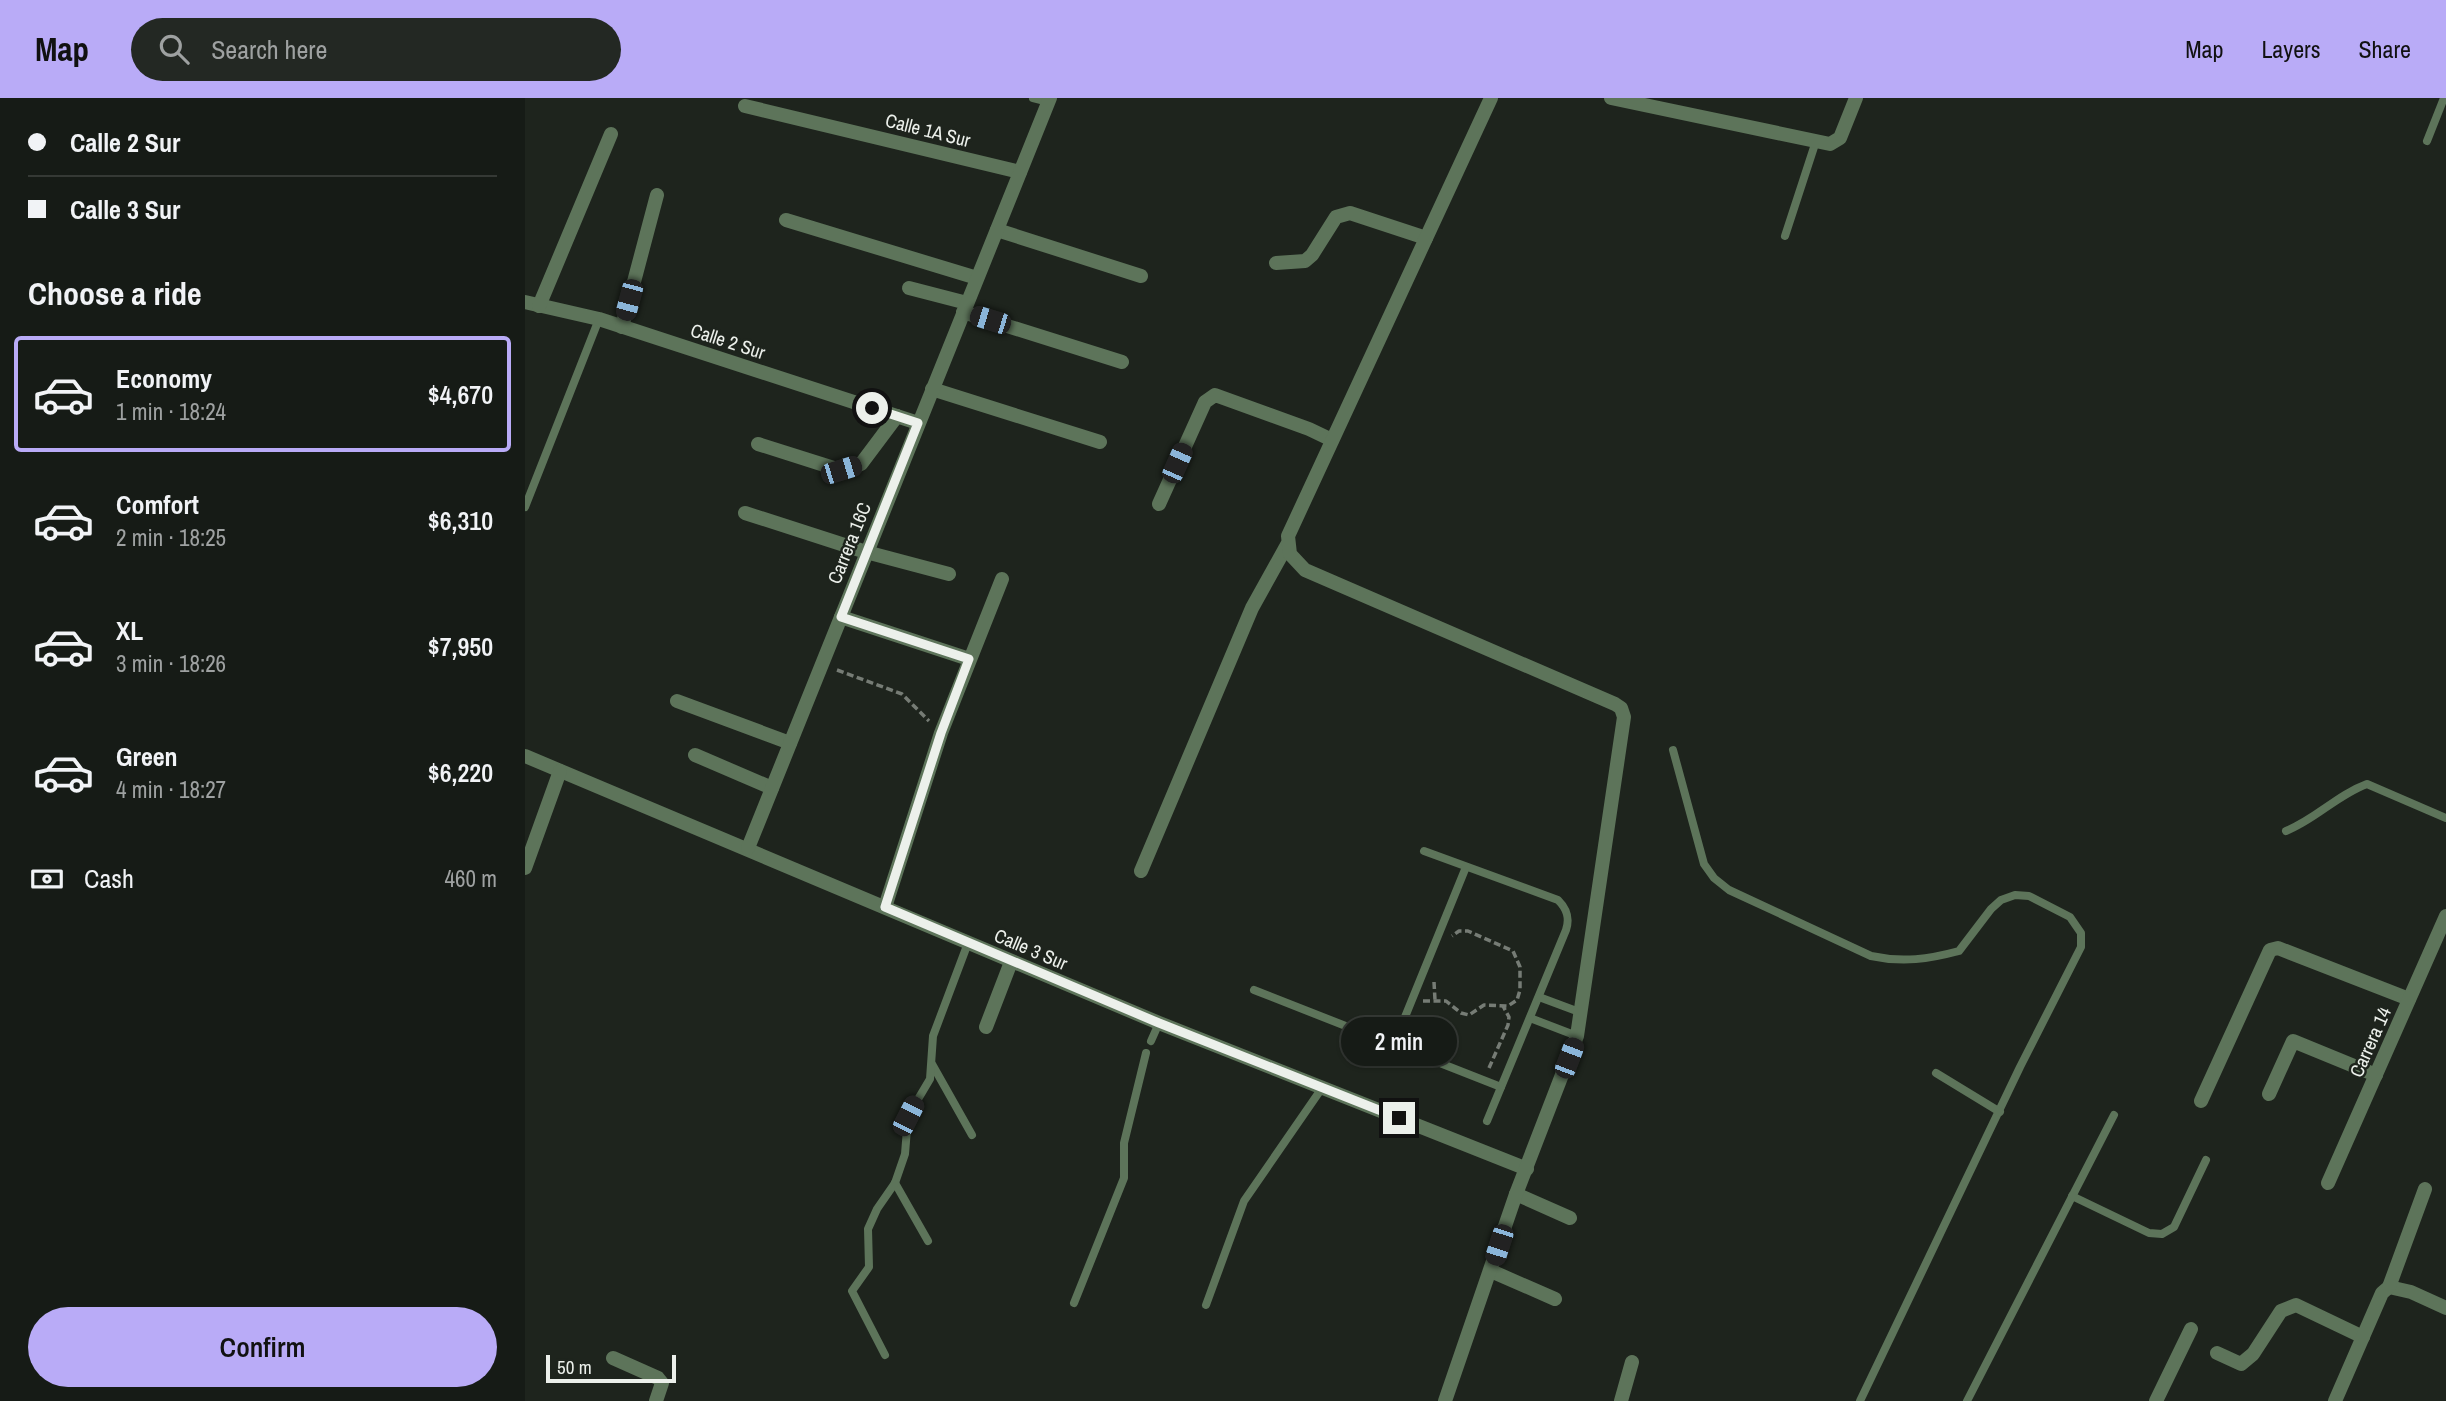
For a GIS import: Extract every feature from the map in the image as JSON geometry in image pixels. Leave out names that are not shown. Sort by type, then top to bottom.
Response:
[{"type":"street","points":[[1141,871],[1252,608],[1287,545],[1288,536],[1491,98]]},
{"type":"street","points":[[1611,98],[1830,144],[1840,138],[1856,98]]},
{"type":"street","name":"Carrera 16C","points":[[748,848],[1050,100]]},
{"type":"street","name":"Calle 1A Sur","points":[[745,106],[1020,172]]},
{"type":"street","points":[[532,304],[611,134]]},
{"type":"street","points":[[622,327],[657,195]]},
{"type":"street","points":[[1276,263],[1305,261],[1312,255],[1336,217],[1350,213],[1426,238]]},
{"type":"street","points":[[786,220],[977,278]]},
{"type":"street","points":[[997,230],[1141,276]]},
{"type":"street","points":[[909,288],[1122,362]]},
{"type":"street","name":"Calle 2 Sur","points":[[532,304],[599,319],[918,423]]},
{"type":"street","points":[[932,389],[1100,442]]},
{"type":"street","points":[[1159,504],[1205,402],[1215,395],[1332,440]]},
{"type":"street","points":[[758,444],[841,470],[861,464],[897,416]]},
{"type":"street","points":[[745,513],[866,552],[949,574]]},
{"type":"street","points":[[1287,545],[1290,554],[1305,570],[1615,704],[1621,708],[1625,717],[1577,1036],[1515,1194],[1445,1401]]},
{"type":"street","points":[[885,907],[941,733],[1002,579]]},
{"type":"street","points":[[841,617],[969,659]]},
{"type":"street","points":[[677,701],[790,743]]},
{"type":"street","name":"Calle 3 Sur","points":[[525,755],[1011,962],[1527,1169]]},
{"type":"street","points":[[695,755],[772,788]]},
{"type":"street","points":[[525,867],[560,771]]},
{"type":"street","name":"Carrera 14","points":[[2328,1182],[2446,916]]},
{"type":"street","points":[[2201,1101],[2270,950],[2278,948],[2409,999]]},
{"type":"street","points":[[986,1027],[1011,962]]},
{"type":"street","points":[[2270,1094],[2293,1041],[2376,1075]]},
{"type":"street","points":[[2335,1401],[2382,1293],[2389,1287],[2425,1189]]},
{"type":"street","points":[[1515,1194],[1570,1218]]},
{"type":"street","points":[[1491,1271],[1555,1299]]},
{"type":"street","points":[[2389,1287],[2411,1292],[2446,1308]]},
{"type":"street","points":[[2217,1353],[2241,1364],[2253,1354],[2281,1311],[2296,1305],[2363,1337]]},
{"type":"street","points":[[2156,1401],[2191,1329]]},
{"type":"street","points":[[613,1358],[659,1378],[662,1383],[656,1401]]},
{"type":"street","points":[[1621,1401],[1632,1362]]},
{"type":"lane","points":[[1033,98],[1050,100]]},
{"type":"lane","points":[[2427,141],[2444,98]]},
{"type":"lane","points":[[1785,236],[1816,141]]},
{"type":"lane","points":[[525,507],[599,319]]},
{"type":"lane","points":[[1673,750],[1704,864],[1714,878],[1729,890],[1871,956],[1911,960],[1959,951],[1991,909],[2001,900],[2015,895],[2029,896],[2070,917],[2081,933],[2081,947],[1860,1401]]},
{"type":"lane","points":[[2286,831],[2306,823],[2348,791],[2367,784],[2446,818]]},
{"type":"lane","points":[[1424,851],[1558,900],[1568,917],[1568,924],[1487,1121]]},
{"type":"lane","points":[[1394,1044],[1467,867]]},
{"type":"lane","points":[[885,1355],[852,1291],[869,1267],[868,1229],[877,1209],[895,1183],[905,1154],[908,1116],[930,1079],[933,1036],[968,943]]},
{"type":"lane","points":[[1254,990],[1501,1087]]},
{"type":"lane","points":[[1539,997],[1582,1013]]},
{"type":"lane","points":[[1530,1018],[1577,1036]]},
{"type":"lane","points":[[1151,1041],[1159,1023]]},
{"type":"lane","points":[[1075,1303],[1124,1178],[1124,1143],[1146,1053]]},
{"type":"lane","points":[[930,1061],[972,1135]]},
{"type":"lane","points":[[1936,1073],[2000,1112]]},
{"type":"lane","points":[[1206,1305],[1244,1201],[1322,1088]]},
{"type":"lane","points":[[1967,1401],[2114,1115]]},
{"type":"lane","points":[[2073,1196],[2149,1233],[2162,1234],[2174,1227],[2206,1160]]},
{"type":"lane","points":[[895,1183],[928,1241]]},
{"type":"path","points":[[822,665],[902,694],[941,733]]},
{"type":"path","points":[[1413,1001],[1446,1001],[1466,1016],[1472,1015],[1487,1004],[1513,1004],[1519,995],[1520,967],[1517,955],[1508,948],[1468,931],[1455,933],[1450,940]]},
{"type":"path","points":[[1435,1000],[1433,990],[1437,972]]},
{"type":"path","points":[[1484,1079],[1508,1025],[1509,1017],[1503,1006]]},
{"type":"route","points":[[872,408],[918,423],[841,617],[969,659],[941,733],[885,907],[1159,1023],[1399,1118]]}]
